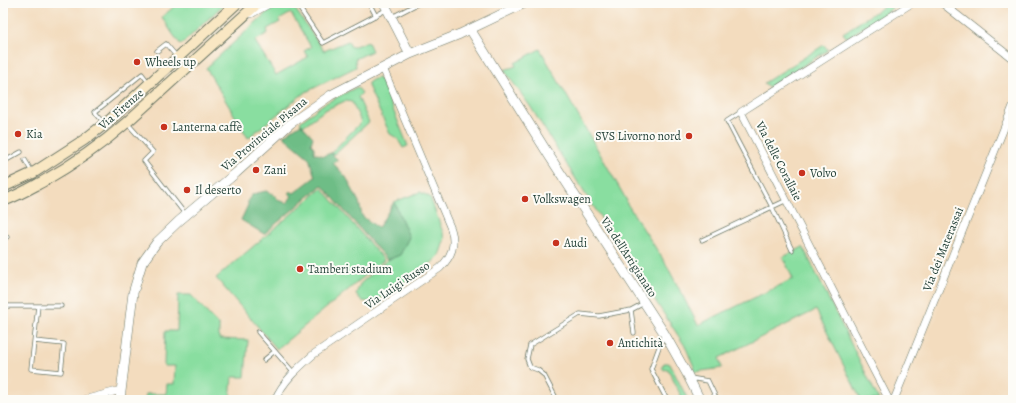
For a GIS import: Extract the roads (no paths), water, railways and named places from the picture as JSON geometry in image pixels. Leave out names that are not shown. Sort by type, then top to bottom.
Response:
[{"type":"main road","name":"Via Firenze","points":[[3,187],[33,173],[79,144],[105,124],[237,3]]},
{"type":"main road","name":"Via Firenze","points":[[3,201],[28,190],[67,168],[96,147],[126,123],[258,3]]},
{"type":"street","name":"Via Firenze","points":[[243,18],[269,3]]},
{"type":"street","name":"Via Provinciale Pisana","points":[[120,400],[133,293],[142,263],[157,242],[185,215],[236,173],[291,123],[331,94],[410,54],[470,29],[526,3]]},
{"type":"street","name":"Via delle Corallaie","points":[[890,400],[742,112],[912,3]]},
{"type":"street","points":[[942,3],[1013,59]]},
{"type":"street","points":[[383,12],[410,54]]},
{"type":"street","name":"Via dell'Artigianato","points":[[470,29],[550,157],[664,333],[700,400]]},
{"type":"street","name":"Via Luigi Russo","points":[[275,400],[277,394],[293,372],[314,354],[440,268],[449,258],[453,248],[454,241],[451,229],[382,68]]},
{"type":"street","name":"Via dei Materassai","points":[[894,400],[1013,106]]},
{"type":"street","points":[[83,400],[121,390]]},
{"type":"lane","points":[[296,3],[323,43],[383,12],[419,3]]},
{"type":"lane","points":[[369,3],[383,12]]},
{"type":"lane","points":[[157,51],[166,44],[178,58]]},
{"type":"lane","points":[[105,124],[95,112],[142,74],[150,84]]},
{"type":"lane","points":[[742,112],[728,121],[792,250]]},
{"type":"lane","points":[[126,123],[153,152],[144,161],[185,215]]},
{"type":"lane","points":[[3,162],[21,152]]},
{"type":"lane","points":[[25,160],[33,173]]},
{"type":"lane","points":[[702,240],[788,200]]},
{"type":"lane","points":[[557,400],[544,375],[538,370],[530,367],[527,359],[530,345],[580,314],[599,316],[631,310],[645,303]]},
{"type":"lane","points":[[3,306],[61,306]]},
{"type":"lane","points":[[34,341],[64,344],[61,372],[31,369],[34,341],[38,306]]},
{"type":"lane","points":[[631,310],[634,333]]},
{"type":"lane","points":[[258,332],[293,372]]},
{"type":"lane","points":[[664,333],[651,369],[667,400]]},
{"type":"lane","points":[[264,360],[275,351]]},
{"type":"lane","points":[[689,378],[708,381],[717,400]]},
{"type":"place","name":"Wheels up","points":[[137,62]]},
{"type":"place","name":"Lanterna caffè","points":[[164,127]]},
{"type":"place","name":"Kia","points":[[18,134]]},
{"type":"place","name":"SVS Livorno nord","points":[[689,136]]},
{"type":"place","name":"Zani","points":[[256,170]]},
{"type":"place","name":"Volvo","points":[[802,173]]},
{"type":"place","name":"Il deserto","points":[[187,190]]},
{"type":"place","name":"Volkswagen","points":[[525,199]]},
{"type":"place","name":"Audi","points":[[556,243]]},
{"type":"place","name":"Tamberi stadium","points":[[300,269]]},
{"type":"place","name":"Antichità","points":[[610,343]]}]
